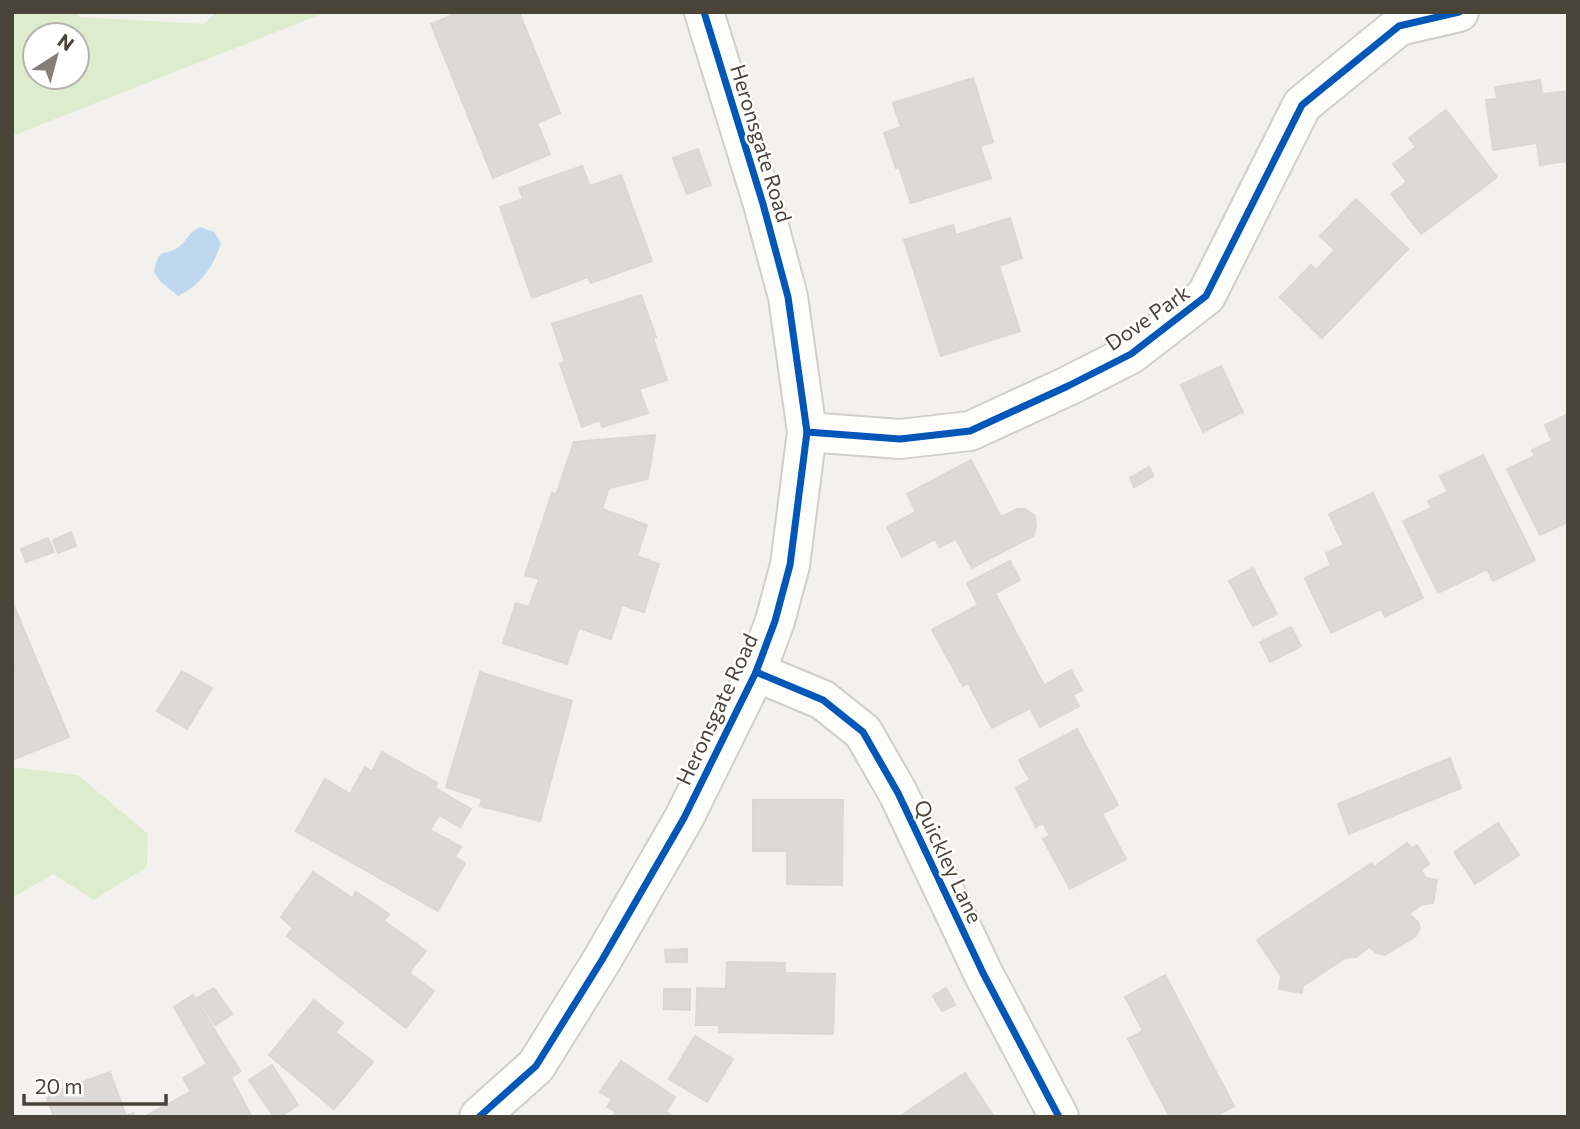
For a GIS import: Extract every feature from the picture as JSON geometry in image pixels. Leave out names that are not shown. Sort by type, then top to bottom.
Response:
[{"type":"street","name":"Heronsgate Road","points":[[479,1117],[536,1066],[602,960],[684,818],[756,672],[775,621],[790,565],[807,432],[788,297],[704,12]]},
{"type":"street","name":"Dove Park","points":[[807,432],[900,439],[970,430],[1131,354],[1206,296],[1302,105],[1399,26],[1459,12]]},
{"type":"street","name":"Quickley Lane","points":[[756,672],[823,700],[863,732],[898,793],[951,910],[1059,1117]]},
{"type":"green space","points":[[12,12],[76,12],[79,17],[203,24],[217,12],[327,12],[12,136]]},
{"type":"green space","points":[[12,767],[78,775],[148,834],[147,867],[94,900],[53,874],[12,898]]},
{"type":"water","points":[[200,227],[214,232],[221,243],[205,274],[193,287],[178,296],[161,282],[154,272],[156,263],[161,255],[180,246]]},
{"type":"building","points":[[459,12],[519,12],[560,113],[537,123],[550,154],[493,178],[431,24]]},
{"type":"building","points":[[973,78],[993,142],[980,146],[991,178],[911,203],[884,133],[901,127],[893,103]]},
{"type":"building","points":[[1540,80],[1542,94],[1568,91],[1568,161],[1540,165],[1537,143],[1493,150],[1486,100],[1497,99],[1495,87]]},
{"type":"building","points":[[1446,110],[1497,177],[1421,234],[1391,194],[1407,182],[1393,164],[1416,147],[1409,138]]},
{"type":"building","points":[[698,149],[711,185],[687,194],[673,158]]},
{"type":"building","points":[[582,166],[590,186],[621,175],[652,261],[591,283],[588,277],[532,298],[500,207],[523,199],[519,188]]},
{"type":"building","points":[[1356,199],[1408,249],[1322,338],[1280,297],[1311,265],[1316,270],[1335,250],[1320,236]]},
{"type":"building","points":[[1010,218],[1022,258],[999,266],[1020,331],[941,356],[904,240],[953,225],[956,235]]},
{"type":"building","points":[[641,295],[667,380],[639,389],[648,413],[602,427],[600,420],[582,427],[560,364],[565,362],[552,324]]},
{"type":"building","points":[[1221,366],[1243,412],[1203,432],[1181,385]]},
{"type":"building","points":[[1568,414],[1568,522],[1540,535],[1507,469],[1535,456],[1532,450],[1552,441],[1545,425]]},
{"type":"building","points":[[655,435],[648,479],[609,488],[602,509],[647,525],[637,556],[659,564],[644,612],[622,605],[611,639],[579,628],[567,664],[503,643],[516,603],[529,607],[539,579],[525,575],[552,493],[556,495],[574,442]]},
{"type":"building","points":[[1483,455],[1535,560],[1493,581],[1487,569],[1438,593],[1403,521],[1432,508],[1428,501],[1448,492],[1440,476]]},
{"type":"building","points":[[971,460],[1001,517],[1017,509],[1025,509],[1035,516],[1033,536],[972,568],[956,539],[940,547],[935,539],[902,557],[887,527],[916,512],[907,494]]},
{"type":"building","points":[[1149,467],[1154,476],[1134,487],[1130,478]]},
{"type":"building","points":[[1373,493],[1423,598],[1385,617],[1381,609],[1331,633],[1305,578],[1331,565],[1326,553],[1344,545],[1329,514]]},
{"type":"building","points":[[71,532],[76,546],[58,553],[53,540]]},
{"type":"building","points":[[48,538],[54,552],[26,562],[21,549]]},
{"type":"building","points":[[1010,561],[1020,580],[977,603],[967,583]]},
{"type":"building","points":[[1253,568],[1277,614],[1253,626],[1229,581]]},
{"type":"building","points":[[996,595],[1044,685],[1071,670],[1082,690],[1073,695],[1079,706],[1040,727],[1030,708],[992,728],[968,683],[963,686],[932,630]]},
{"type":"building","points":[[12,601],[36,659],[12,668]]},
{"type":"building","points":[[1291,627],[1301,646],[1270,662],[1260,642]]},
{"type":"building","points":[[36,659],[69,737],[12,760],[12,668]]},
{"type":"building","points":[[182,671],[212,688],[187,729],[157,711]]},
{"type":"building","points":[[480,672],[572,701],[540,821],[480,806],[482,799],[446,787]]},
{"type":"building","points":[[1077,729],[1118,805],[1102,814],[1126,859],[1070,889],[1043,839],[1050,836],[1043,823],[1036,827],[1016,788],[1030,780],[1019,760]]},
{"type":"building","points":[[382,752],[437,783],[435,788],[471,809],[460,827],[439,815],[430,830],[461,847],[455,857],[465,863],[438,911],[296,831],[325,779],[350,794],[365,767],[372,771]]},
{"type":"building","points":[[1450,758],[1461,788],[1349,834],[1338,804]]},
{"type":"building","points":[[753,800],[843,800],[842,885],[787,884],[787,851],[753,851]]},
{"type":"building","points":[[1498,823],[1519,855],[1475,884],[1454,852]]},
{"type":"building","points":[[1407,843],[1412,848],[1417,845],[1429,864],[1421,870],[1426,878],[1437,880],[1433,903],[1421,905],[1409,914],[1418,922],[1420,928],[1416,936],[1385,955],[1369,947],[1356,957],[1345,958],[1309,905],[1372,863],[1374,867]]},
{"type":"building","points":[[313,872],[352,898],[356,892],[389,914],[384,921],[426,951],[409,973],[434,991],[406,1028],[287,936],[293,928],[281,917]]},
{"type":"building","points":[[1309,905],[1345,958],[1303,986],[1302,993],[1279,989],[1281,976],[1257,940]]},
{"type":"building","points":[[687,949],[687,962],[666,962],[665,950]]},
{"type":"building","points":[[727,962],[785,963],[785,973],[835,974],[833,1034],[719,1032],[719,1025],[696,1025],[697,988],[726,989]]},
{"type":"building","points":[[1165,975],[1234,1106],[1214,1117],[1170,1117],[1128,1039],[1143,1031],[1125,997]]},
{"type":"building","points":[[214,988],[232,1014],[215,1025],[197,998]]},
{"type":"building","points":[[946,988],[955,1005],[942,1011],[933,996]]},
{"type":"building","points":[[664,989],[690,989],[690,1010],[664,1009]]},
{"type":"building","points":[[193,995],[240,1071],[231,1078],[252,1117],[146,1116],[191,1092],[183,1078],[207,1064],[174,1007]]},
{"type":"building","points":[[314,1000],[343,1023],[335,1032],[373,1062],[334,1109],[269,1055]]},
{"type":"building","points":[[695,1036],[733,1059],[707,1102],[669,1079]]},
{"type":"building","points":[[621,1061],[675,1097],[666,1112],[673,1117],[613,1117],[616,1112],[607,1107],[612,1099],[600,1092]]},
{"type":"building","points":[[272,1065],[298,1105],[280,1117],[274,1117],[249,1080]]},
{"type":"building","points":[[110,1072],[126,1116],[133,1113],[135,1117],[54,1117],[46,1095]]},
{"type":"building","points":[[965,1073],[994,1117],[899,1117]]},
{"type":"cycle path","points":[[479,1117],[536,1066],[602,960],[684,818],[756,672],[775,621],[790,565],[807,432],[788,297],[763,204],[704,12]]},
{"type":"cycle path","points":[[807,432],[900,439],[970,431],[1131,354],[1206,296],[1302,105],[1399,26],[1459,12]]},
{"type":"cycle path","points":[[756,672],[823,700],[863,732],[898,793],[983,973],[1059,1117]]}]
